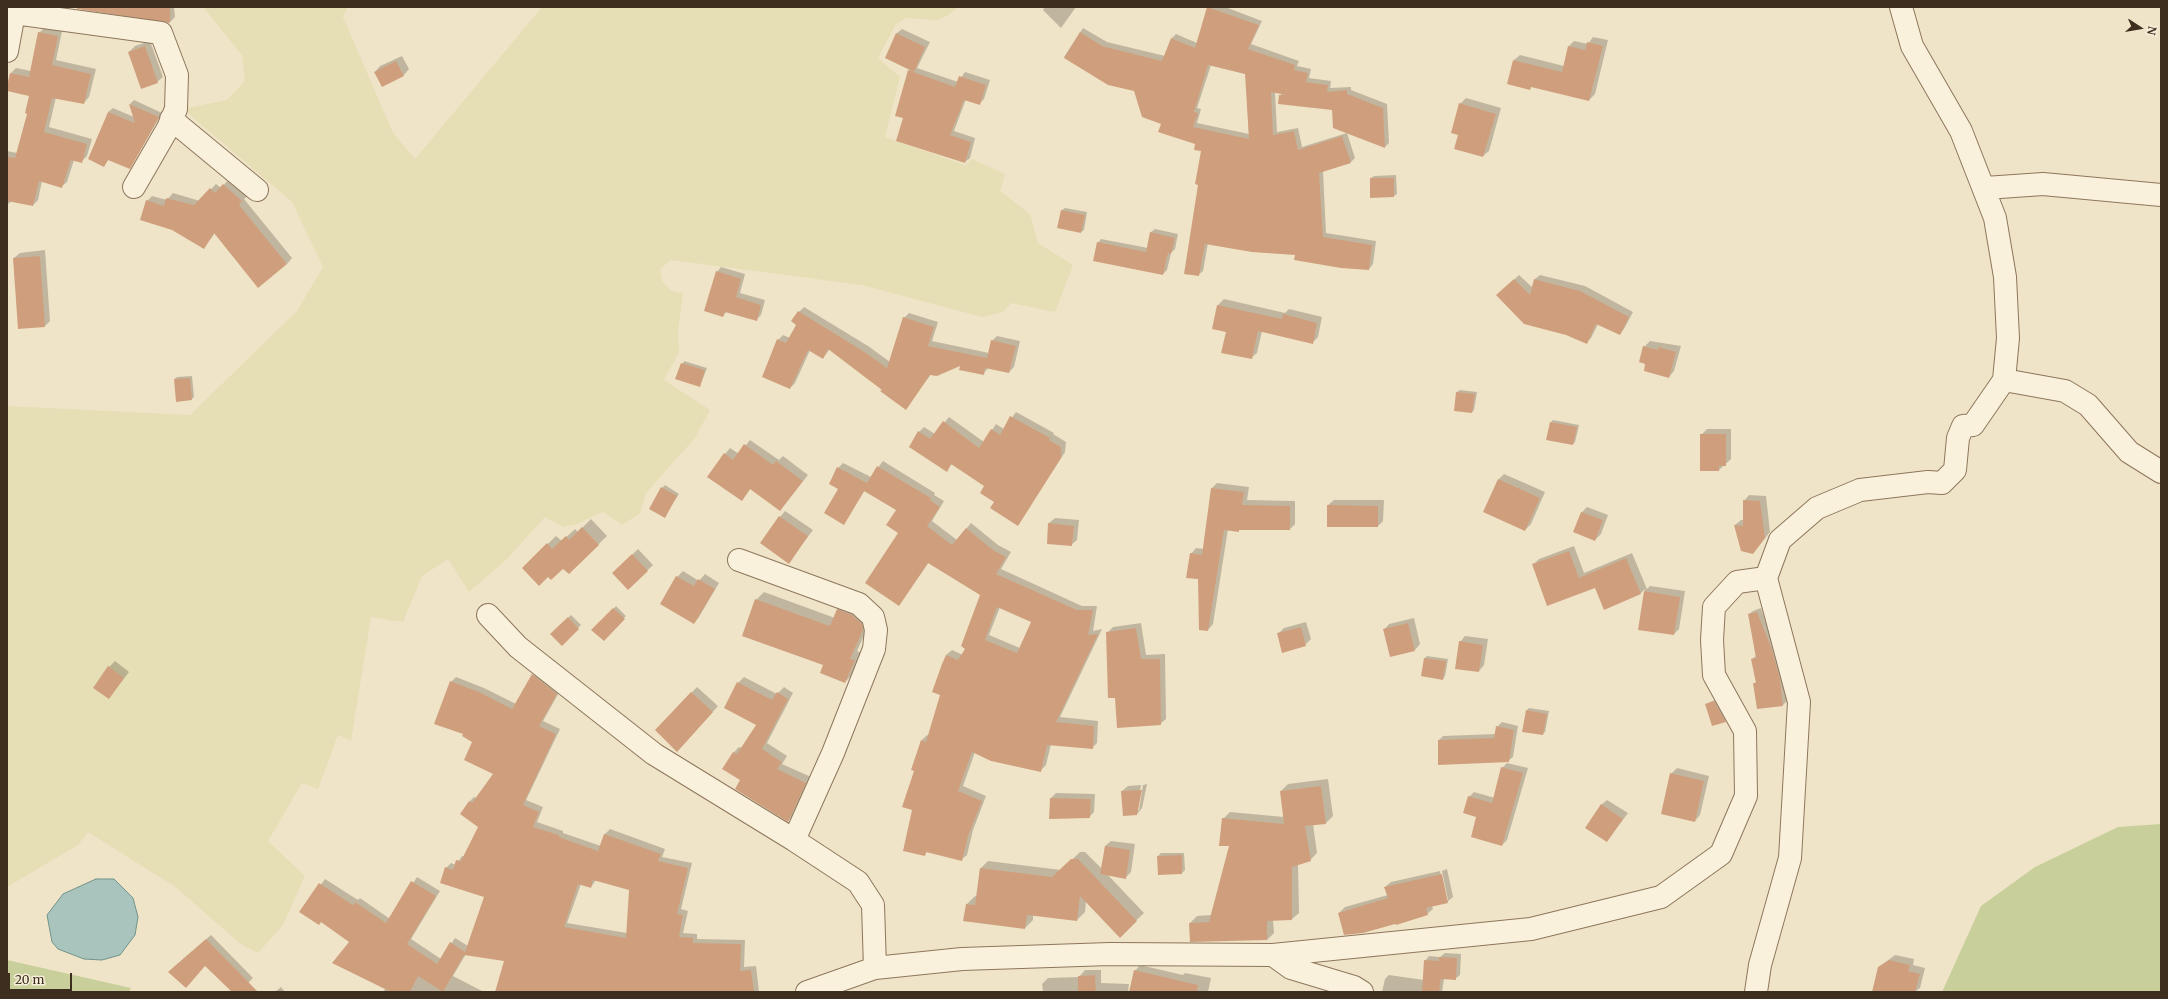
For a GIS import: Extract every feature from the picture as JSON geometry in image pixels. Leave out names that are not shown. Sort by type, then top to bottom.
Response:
[{"type":"street","points":[[1756,992],[1760,965],[1790,858],[1799,702],[1766,578],[1780,540],[1817,508],[1860,490],[1928,482],[1942,483],[1955,470],[1958,438],[1963,426],[1973,425],[2004,380],[2008,338],[2005,277],[1995,218],[1985,188],[1961,131],[1912,46],[1902,7]]},
{"type":"street","points":[[7,51],[11,12],[161,34],[177,75],[176,110],[134,187]]},
{"type":"street","points":[[172,119],[257,190]]},
{"type":"street","points":[[1985,188],[2043,184],[2161,195]]},
{"type":"street","points":[[2004,380],[2065,391],[2088,405],[2129,452],[2161,472]]},
{"type":"street","points":[[739,560],[859,604],[873,617],[876,630],[874,649],[833,753],[794,840]]},
{"type":"street","points":[[807,992],[875,968],[962,959],[1110,954],[1273,955],[1531,929],[1661,897],[1721,854],[1746,796],[1745,731],[1714,675],[1712,640],[1714,607],[1737,582],[1766,578]]},
{"type":"street","points":[[488,615],[518,647],[654,754],[794,840],[858,882],[873,905],[875,968]]},
{"type":"street","points":[[1273,955],[1291,968],[1354,987],[1362,992]]},
{"type":"shaded area","points":[[203,7],[348,7],[343,17],[393,133],[415,159],[542,7],[958,7],[947,16],[936,20],[906,18],[896,24],[878,58],[900,77],[885,137],[965,165],[972,159],[1005,174],[1000,191],[1030,214],[1038,243],[1073,265],[1055,312],[1011,303],[1003,312],[982,317],[862,285],[671,260],[660,269],[662,281],[672,291],[683,293],[678,332],[679,352],[664,380],[710,410],[695,438],[646,493],[640,513],[622,525],[603,512],[577,524],[563,527],[545,517],[506,560],[469,592],[448,559],[422,576],[403,622],[371,617],[351,741],[338,735],[318,789],[302,783],[268,841],[305,876],[283,925],[258,953],[241,944],[174,886],[88,832],[78,845],[7,887],[7,406],[190,415],[297,311],[323,267],[292,202],[183,109],[227,100],[245,81],[242,55]]},
{"type":"green space","points":[[2161,824],[2161,992],[1942,992],[1981,906],[2035,867],[2118,827]]},
{"type":"green space","points":[[7,960],[131,988],[129,992],[7,992]]},
{"type":"water","points":[[96,879],[114,879],[133,898],[138,917],[135,935],[120,955],[102,960],[84,959],[58,949],[52,942],[47,915],[63,894]]},
{"type":"building","points":[[77,7],[170,7],[170,23],[77,9]]},
{"type":"building","points":[[1207,7],[1259,25],[1248,49],[1295,65],[1294,70],[1308,73],[1306,82],[1328,85],[1327,92],[1347,90],[1347,94],[1383,108],[1385,148],[1333,128],[1332,110],[1278,104],[1279,95],[1286,95],[1271,92],[1273,135],[1294,131],[1298,150],[1342,136],[1351,163],[1319,173],[1323,237],[1372,245],[1369,270],[1341,268],[1294,260],[1295,255],[1252,252],[1205,244],[1199,276],[1184,274],[1198,185],[1195,184],[1201,151],[1194,150],[1195,144],[1158,132],[1161,124],[1142,117],[1134,91],[1108,85],[1064,58],[1080,32],[1102,46],[1162,61],[1171,38],[1195,48]],"holes":[[[1208,65],[1245,74],[1249,139],[1193,127],[1198,113],[1194,112]]]},
{"type":"building","points":[[38,32],[58,36],[52,65],[91,74],[84,104],[52,98],[44,132],[87,144],[82,163],[71,160],[62,188],[39,181],[33,206],[7,201],[7,157],[15,158],[27,114],[25,113],[29,96],[7,91],[7,86],[10,73],[29,77]]},
{"type":"building","points":[[896,33],[925,47],[914,72],[885,58]]},
{"type":"building","points":[[1587,42],[1603,46],[1589,101],[1531,87],[1530,90],[1507,84],[1513,60],[1562,72],[1568,46],[1585,50]]},
{"type":"building","points":[[145,46],[158,83],[141,89],[128,52]]},
{"type":"building","points":[[396,61],[404,76],[382,87],[374,72]]},
{"type":"building","points":[[908,70],[955,87],[959,76],[986,85],[980,105],[964,100],[950,135],[971,142],[965,163],[896,141],[903,118],[895,116]]},
{"type":"building","points":[[1459,103],[1496,114],[1483,157],[1454,149],[1458,135],[1451,133]]},
{"type":"building","points":[[129,104],[159,117],[130,169],[108,160],[104,167],[88,159],[108,112],[135,123]]},
{"type":"building","points":[[1370,178],[1394,178],[1394,197],[1370,198]]},
{"type":"building","points":[[223,184],[242,201],[239,205],[287,264],[258,288],[214,233],[204,249],[172,230],[140,220],[146,200],[164,206],[166,198],[194,205],[210,188],[215,193]]},
{"type":"building","points":[[1061,210],[1085,215],[1081,233],[1057,228]]},
{"type":"building","points":[[1150,232],[1175,238],[1171,254],[1168,253],[1163,275],[1093,261],[1097,242],[1146,252]]},
{"type":"building","points":[[40,256],[45,327],[18,329],[13,258]]},
{"type":"building","points":[[716,271],[741,279],[736,297],[761,305],[757,321],[725,312],[723,317],[704,311]]},
{"type":"building","points":[[1514,279],[1530,295],[1534,279],[1580,291],[1629,317],[1620,335],[1596,324],[1587,344],[1566,335],[1524,324],[1496,295]]},
{"type":"building","points":[[1217,305],[1282,319],[1283,314],[1317,323],[1313,344],[1258,331],[1252,359],[1221,353],[1226,332],[1212,329]]},
{"type":"building","points":[[798,311],[863,351],[887,368],[903,317],[934,327],[928,346],[987,358],[991,340],[1016,346],[1009,373],[985,368],[984,375],[959,370],[960,366],[937,376],[930,375],[906,410],[828,349],[823,359],[808,350],[790,389],[762,377],[777,339],[786,343],[796,325],[791,321]]},
{"type":"building","points":[[1643,346],[1658,350],[1658,347],[1676,352],[1669,378],[1644,371],[1645,364],[1639,362]]},
{"type":"building","points":[[681,363],[705,370],[700,387],[675,379]]},
{"type":"building","points":[[190,378],[192,400],[176,402],[174,379]]},
{"type":"building","points":[[1456,392],[1475,394],[1472,413],[1454,411]]},
{"type":"building","points":[[1010,416],[1050,438],[1049,440],[1061,447],[1061,458],[1018,526],[990,508],[994,502],[980,493],[984,486],[951,464],[947,472],[909,447],[918,431],[930,439],[943,421],[979,448],[991,429],[1000,435]]},
{"type":"building","points":[[1550,422],[1577,427],[1573,445],[1546,440]]},
{"type":"building","points":[[1700,434],[1726,434],[1726,466],[1719,466],[1719,471],[1700,471]]},
{"type":"building","points":[[744,444],[773,465],[776,461],[803,481],[780,511],[750,489],[742,501],[707,477],[724,453],[733,460]]},
{"type":"building","points":[[877,466],[931,498],[930,500],[940,507],[927,526],[952,545],[966,528],[993,550],[1006,557],[996,574],[1077,610],[1093,610],[1088,635],[1098,634],[1056,722],[1094,726],[1093,749],[1047,745],[1041,772],[991,761],[972,752],[958,791],[982,801],[968,836],[962,861],[926,852],[925,856],[903,851],[912,810],[902,807],[914,771],[911,770],[921,740],[926,742],[940,695],[932,692],[942,664],[946,655],[958,660],[965,649],[961,646],[980,595],[928,563],[899,606],[865,583],[898,533],[886,525],[896,510],[864,491],[844,525],[824,513],[838,489],[829,484],[837,467],[867,483]],"holes":[[[997,607],[1031,622],[1017,653],[985,640]]]},
{"type":"building","points":[[1498,479],[1540,498],[1525,531],[1483,512]]},
{"type":"building","points":[[661,487],[677,496],[665,518],[649,509]]},
{"type":"building","points":[[1211,488],[1244,492],[1242,505],[1290,506],[1290,530],[1239,530],[1239,532],[1224,530],[1208,631],[1199,630],[1198,579],[1186,578],[1190,553],[1202,555]]},
{"type":"building","points":[[1743,500],[1760,501],[1765,538],[1753,554],[1741,551],[1734,525],[1743,526]]},
{"type":"building","points":[[1327,505],[1378,506],[1378,527],[1327,527]]},
{"type":"building","points":[[1581,512],[1603,520],[1595,541],[1573,532]]},
{"type":"building","points":[[779,516],[808,536],[789,564],[760,543]]},
{"type":"building","points":[[1048,523],[1074,526],[1072,546],[1047,544]]},
{"type":"building","points":[[582,527],[599,545],[569,574],[563,569],[551,580],[548,577],[539,586],[522,568],[547,543],[552,549],[566,536],[569,540]]},
{"type":"building","points":[[1569,551],[1579,578],[1626,558],[1641,594],[1604,610],[1595,588],[1547,606],[1532,564]]},
{"type":"building","points":[[632,554],[648,571],[628,590],[612,573]]},
{"type":"building","points":[[676,576],[694,586],[698,579],[715,589],[694,624],[660,604]]},
{"type":"building","points":[[1644,591],[1680,597],[1674,635],[1638,630]]},
{"type":"building","points":[[755,599],[830,626],[837,609],[852,615],[862,624],[863,630],[850,659],[855,660],[845,683],[820,673],[823,665],[742,636]]},
{"type":"building","points":[[613,608],[625,619],[604,641],[591,630]]},
{"type":"building","points":[[1757,612],[1771,647],[1780,679],[1783,706],[1757,709],[1753,683],[1756,683],[1751,659],[1756,658],[1748,614]]},
{"type":"building","points":[[568,617],[579,629],[562,646],[550,634]]},
{"type":"building","points":[[1408,623],[1415,651],[1390,657],[1383,629]]},
{"type":"building","points":[[1301,627],[1306,646],[1282,653],[1277,633]]},
{"type":"building","points":[[1136,628],[1141,659],[1160,659],[1161,725],[1117,728],[1115,698],[1108,698],[1106,632]]},
{"type":"building","points":[[1459,641],[1483,645],[1479,672],[1455,669]]},
{"type":"building","points":[[1424,658],[1446,661],[1443,680],[1421,676]]},
{"type":"building","points":[[108,666],[124,678],[109,699],[93,688]]},
{"type":"building","points":[[532,674],[557,694],[539,726],[556,734],[523,805],[539,812],[533,827],[559,835],[559,837],[598,851],[604,834],[661,854],[658,861],[688,868],[677,914],[683,915],[679,937],[693,938],[693,943],[741,944],[740,971],[751,970],[754,992],[495,992],[504,961],[464,955],[443,992],[418,976],[410,992],[391,992],[332,963],[349,942],[321,922],[319,925],[299,912],[319,883],[353,905],[355,902],[386,923],[411,881],[436,896],[407,944],[437,964],[450,942],[465,952],[484,897],[440,883],[445,867],[453,870],[456,860],[461,861],[478,827],[460,814],[469,801],[472,803],[493,774],[464,760],[472,742],[462,736],[463,734],[434,724],[450,681],[479,692],[512,709]],"holes":[[[593,880],[629,890],[626,938],[564,927],[578,884],[591,888]]]},
{"type":"building","points":[[737,682],[772,700],[777,692],[788,699],[762,749],[782,762],[777,769],[806,783],[788,822],[735,789],[740,780],[722,769],[733,752],[737,754],[756,725],[724,708]]},
{"type":"building","points":[[691,692],[713,712],[677,752],[655,730]]},
{"type":"building","points":[[1714,701],[1726,722],[1712,726],[1705,704]]},
{"type":"building","points":[[1526,710],[1547,714],[1543,735],[1522,732]]},
{"type":"building","points":[[1496,726],[1514,730],[1509,762],[1438,765],[1438,740],[1494,738]]},
{"type":"building","points":[[1501,767],[1523,773],[1502,846],[1471,837],[1476,817],[1463,813],[1468,796],[1492,803]]},
{"type":"building","points":[[1670,773],[1704,781],[1695,822],[1661,814]]},
{"type":"building","points":[[1321,786],[1326,824],[1305,826],[1311,861],[1292,867],[1292,920],[1267,921],[1267,940],[1190,942],[1189,923],[1209,922],[1229,846],[1219,846],[1222,818],[1284,824],[1280,791]]},
{"type":"building","points":[[1142,790],[1137,815],[1123,816],[1121,791]]},
{"type":"building","points":[[1050,798],[1091,799],[1090,818],[1049,819]]},
{"type":"building","points":[[1601,804],[1623,819],[1607,842],[1585,828]]},
{"type":"building","points":[[1105,846],[1130,850],[1126,879],[1100,874]]},
{"type":"building","points":[[1182,855],[1182,874],[1158,875],[1157,856]]},
{"type":"building","points":[[1071,859],[1078,859],[1137,921],[1120,938],[1080,896],[1077,921],[1027,915],[1025,929],[963,921],[966,904],[975,905],[980,868],[1052,877]]},
{"type":"building","points":[[1442,874],[1448,903],[1426,908],[1428,915],[1396,925],[1395,924],[1363,933],[1344,935],[1338,913],[1388,898],[1384,887]]},
{"type":"building","points":[[206,939],[258,992],[232,992],[205,966],[186,988],[168,972]]},
{"type":"building","points":[[1439,957],[1457,958],[1456,980],[1441,979],[1439,992],[1422,992],[1424,960],[1439,961]]},
{"type":"building","points":[[1889,960],[1910,965],[1908,971],[1920,974],[1915,992],[1872,992],[1878,967]]},
{"type":"building","points":[[1134,970],[1198,985],[1197,992],[1129,992]]},
{"type":"building","points":[[1095,975],[1096,992],[1078,992],[1078,976]]}]
